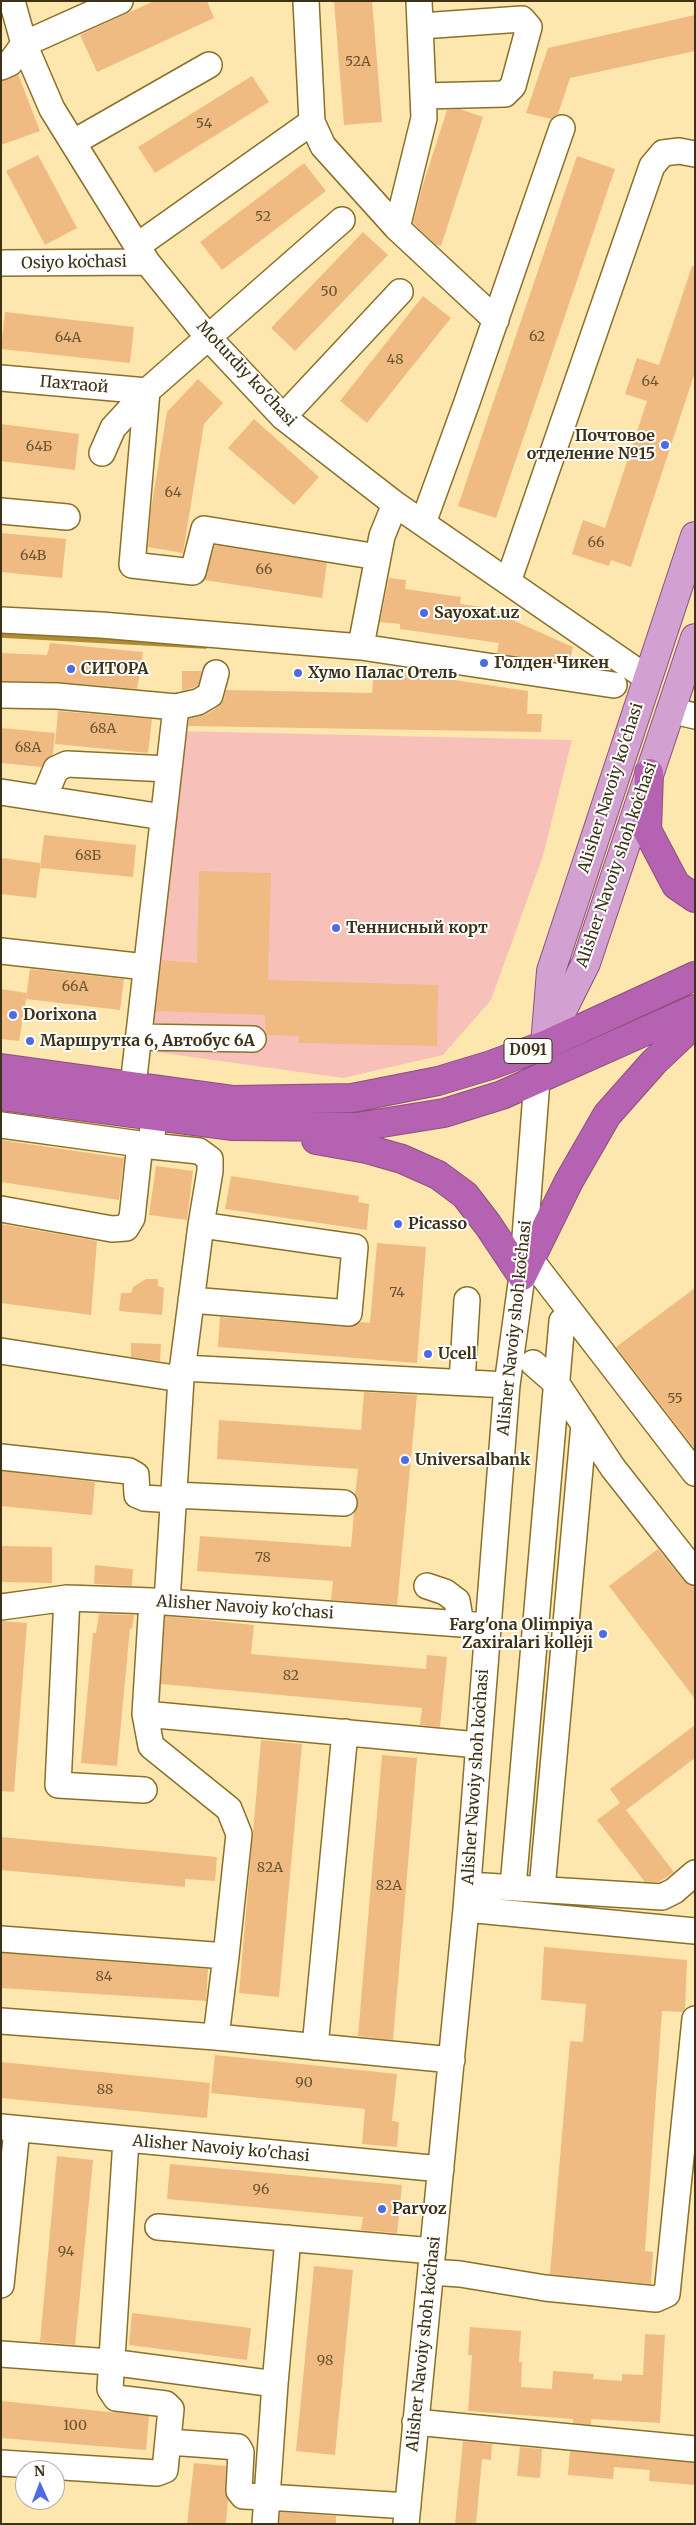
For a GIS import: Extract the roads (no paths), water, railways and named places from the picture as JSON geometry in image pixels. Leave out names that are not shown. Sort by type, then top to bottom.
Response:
[{"type":"highway","points":[[649,773],[647,830],[676,885],[695,898]]},
{"type":"highway","name":"D091","points":[[1,1068],[234,1100],[352,1098],[438,1080],[491,1066],[545,1045],[619,1009],[695,976]]},
{"type":"highway","name":"D091","points":[[1,1096],[233,1126],[357,1127],[444,1113],[502,1095],[695,1009]]},
{"type":"highway","points":[[233,1126],[368,1149],[402,1159],[438,1175],[465,1195],[488,1225],[526,1268],[569,1181],[607,1115],[654,1062],[695,1024]]},
{"type":"main road","name":"Alisher Navoiy ko'chasi","points":[[545,1045],[551,971],[695,536]]},
{"type":"main road","name":"Alisher Navoiy shoh koʻchasi","points":[[537,1080],[545,1045],[586,963],[649,773],[683,713],[695,638]]},
{"type":"street","name":"Moturdiy ko'chasi","points":[[12,1],[24,44],[52,109],[142,254],[207,336],[283,418],[395,504],[647,678]]},
{"type":"street","points":[[306,1],[312,122],[323,146],[397,228],[496,320]]},
{"type":"street","points":[[397,228],[424,118],[419,1]]},
{"type":"street","points":[[1,68],[10,63],[24,44],[117,2]]},
{"type":"street","points":[[421,26],[522,19],[528,27],[513,86],[505,94],[423,96]]},
{"type":"street","points":[[74,142],[209,65]]},
{"type":"street","points":[[142,254],[312,122]]},
{"type":"street","points":[[423,523],[562,128]]},
{"type":"street","points":[[508,582],[652,166],[663,153],[679,150],[695,154]]},
{"type":"street","points":[[102,453],[113,428],[146,391],[342,220]]},
{"type":"street","name":"Osiyo koʻchasi","points":[[1,264],[142,254]]},
{"type":"street","points":[[283,418],[400,292]]},
{"type":"street","name":"Пахтаой","points":[[1,378],[146,391]]},
{"type":"street","points":[[146,391],[132,565],[193,572],[204,529],[378,557]]},
{"type":"street","points":[[1,614],[111,619],[362,638],[382,536],[395,504]]},
{"type":"street","points":[[1,511],[67,517]]},
{"type":"street","points":[[1,620],[101,625],[361,646],[614,685]]},
{"type":"street","points":[[1,694],[57,696],[176,707],[198,702],[210,695],[216,673]]},
{"type":"street","points":[[134,1086],[176,707]]},
{"type":"street","points":[[44,798],[56,770],[66,764],[168,770]]},
{"type":"street","points":[[1,792],[163,817]]},
{"type":"street","points":[[1,951],[146,967]]},
{"type":"street","points":[[139,1037],[253,1039]]},
{"type":"street","name":"Alisher Navoiy shoh koʻchasi","points":[[407,2515],[467,1897],[507,1385],[526,1268],[537,1080]]},
{"type":"street","points":[[1,1209],[112,1229],[126,1228],[132,1218],[146,1145],[154,1116]]},
{"type":"street","points":[[1,1126],[199,1151],[210,1160],[182,1373],[174,1498],[145,1714],[151,1746],[230,1809],[239,1834],[216,2037]]},
{"type":"street","points":[[191,1300],[349,1313],[355,1247],[201,1225]]},
{"type":"street","points":[[526,1268],[695,1473]]},
{"type":"street","points":[[462,1382],[467,1300]]},
{"type":"street","points":[[513,1888],[562,1321]]},
{"type":"street","points":[[1,1352],[182,1373],[507,1385]]},
{"type":"street","points":[[533,1363],[557,1384],[613,1468],[695,1572]]},
{"type":"street","points":[[542,1889],[584,1424]]},
{"type":"street","points":[[1,1457],[129,1471],[136,1475],[137,1495],[144,1498],[344,1503]]},
{"type":"street","points":[[427,1586],[446,1592],[457,1601],[461,1624]]},
{"type":"street","points":[[67,1598],[58,1785],[144,1790]]},
{"type":"street","name":"Alisher Navoiy ko'chasi","points":[[1,1607],[67,1598],[160,1602],[488,1626]]},
{"type":"street","points":[[534,1650],[563,1657]]},
{"type":"street","points":[[145,1714],[478,1745]]},
{"type":"street","points":[[314,2046],[345,1732]]},
{"type":"street","points":[[467,1897],[513,1888],[662,1897],[674,1891],[695,1873]]},
{"type":"street","points":[[467,1897],[695,1931]]},
{"type":"street","points":[[1,1938],[226,1956]]},
{"type":"street","points":[[158,2227],[288,2238],[432,2261],[460,2274],[545,2288],[656,2299],[667,2294],[695,2019]]},
{"type":"street","points":[[1,2021],[216,2037],[452,2060]]},
{"type":"street","points":[[1,2285],[9,2128]]},
{"type":"street","name":"Alisher Navoiy ko'chasi","points":[[9,2128],[441,2169]]},
{"type":"street","points":[[1,2463],[157,2473],[165,2470],[171,2408],[166,2404],[116,2398],[110,2389],[110,2362],[126,2140]]},
{"type":"street","points":[[265,2524],[288,2238]]},
{"type":"street","points":[[1,2354],[110,2362],[275,2384]]},
{"type":"street","points":[[415,2422],[695,2449]]},
{"type":"street","points":[[169,2442],[238,2447],[241,2452],[239,2491],[243,2496],[267,2497],[407,2515]]},
{"type":"waterway","points":[[1,635],[205,646]]},
{"type":"place","name":"Почтовое отделение №15","points":[[665,445]]},
{"type":"place","name":"Sayoxat.uz","points":[[424,613]]},
{"type":"place","name":"Голден Чикен","points":[[484,663]]},
{"type":"place","name":"СИТОРА","points":[[71,669]]},
{"type":"place","name":"Хумо Палас Отель","points":[[298,673]]},
{"type":"place","name":"Теннисный корт","points":[[336,928]]},
{"type":"place","name":"Dorixona","points":[[13,1015]]},
{"type":"place","name":"Маршрутка 6, Автобус 6А","points":[[30,1041]]},
{"type":"place","name":"Picasso","points":[[398,1224]]},
{"type":"place","name":"Ucell","points":[[428,1354]]},
{"type":"place","name":"Universalbank","points":[[405,1460]]},
{"type":"place","name":"Farg'ona Olimpiya Zaxiralari kolleji","points":[[603,1634]]},
{"type":"place","name":"Parvoz","points":[[382,2209]]}]
